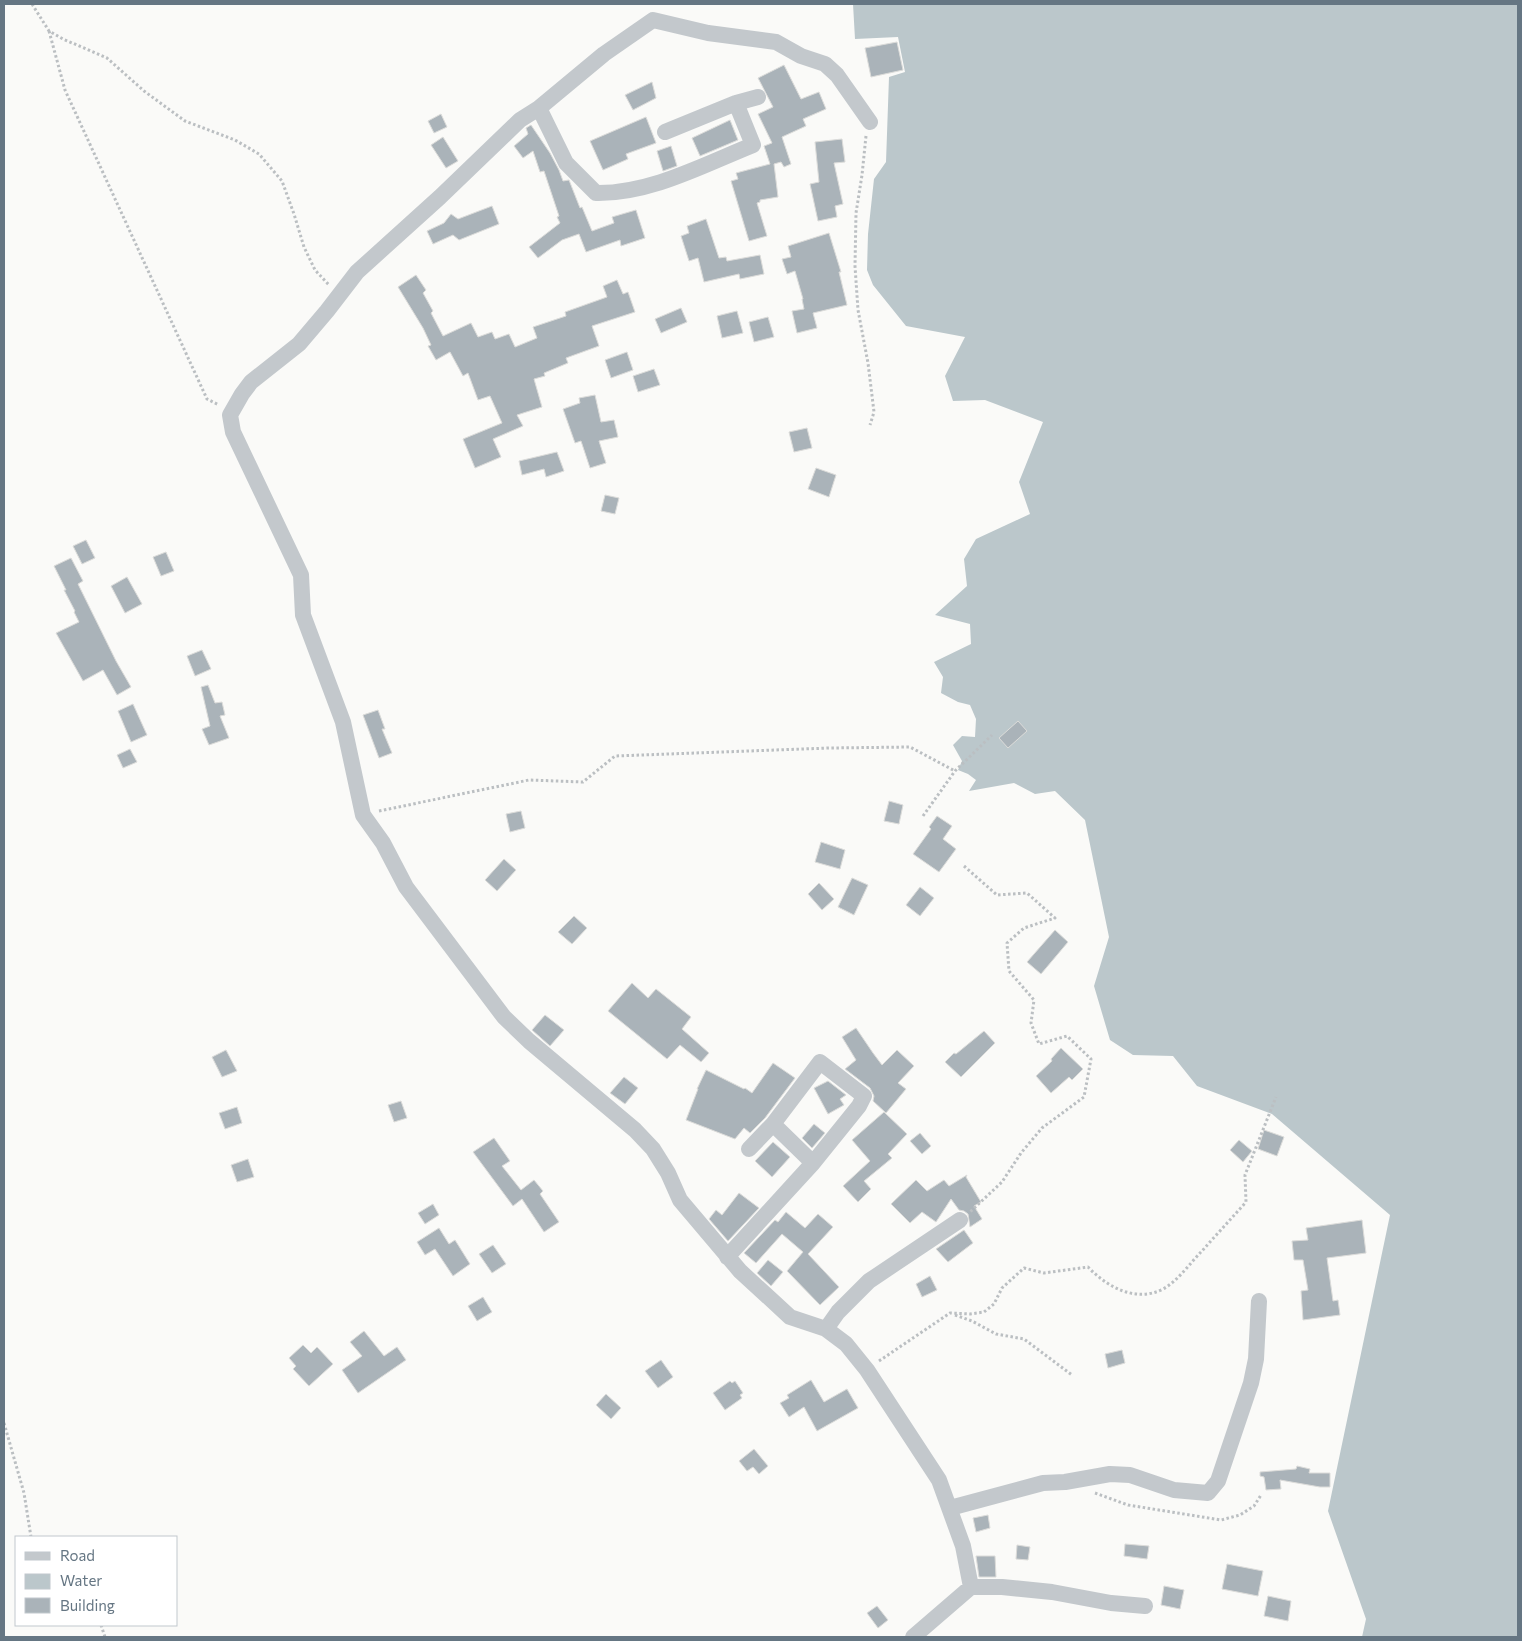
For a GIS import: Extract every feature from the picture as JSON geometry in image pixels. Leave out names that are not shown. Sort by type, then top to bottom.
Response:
[{"type":"street","points":[[870,122],[837,75],[825,64],[801,56],[776,42],[708,33],[653,20],[604,54],[539,108],[520,120],[440,197],[357,272],[299,344],[251,382],[230,415],[233,432],[301,575],[303,615],[343,722],[362,815],[383,843],[406,888],[504,1017],[653,1149],[668,1173],[680,1200],[740,1272],[790,1317],[826,1329],[846,1344],[866,1370],[939,1480],[963,1546],[971,1587]]},
{"type":"street","points":[[666,132],[736,103],[758,97]]},
{"type":"street","points":[[539,108],[566,163],[596,193],[616,194],[667,180],[753,145],[736,103]]},
{"type":"street","points":[[727,1257],[814,1163],[859,1106],[864,1096],[820,1062],[773,1124],[748,1149]]},
{"type":"street","points":[[773,1124],[814,1163]]},
{"type":"street","points":[[826,1329],[838,1312],[869,1281],[960,1220]]},
{"type":"street","points":[[950,1508],[1043,1483],[1065,1482],[1110,1474],[1130,1475],[1174,1490],[1208,1493],[1218,1481],[1251,1382],[1256,1359],[1259,1301]]},
{"type":"street","points":[[913,1637],[971,1587],[1002,1587],[1052,1592],[1111,1603],[1145,1606]]},
{"type":"path","points":[[32,4],[49,31],[64,90],[207,399],[230,415]]},
{"type":"path","points":[[49,31],[107,58],[144,91],[185,121],[235,140],[259,154],[282,181],[304,247],[315,270],[338,295]]},
{"type":"path","points":[[870,122],[864,142],[862,175],[856,213],[855,266],[858,310],[874,412],[870,425]]},
{"type":"path","points":[[923,816],[955,771],[992,735]]},
{"type":"path","points":[[362,815],[529,780],[583,782],[615,756],[910,747],[955,771]]},
{"type":"path","points":[[960,1220],[1002,1182],[1021,1153],[1042,1128],[1084,1097],[1091,1059],[1067,1036],[1039,1044],[1031,1023],[1034,1000],[1009,972],[1007,943],[1024,928],[1055,918],[1028,893],[997,895],[964,866]]},
{"type":"path","points":[[866,1370],[950,1314],[984,1312],[994,1304],[1002,1288],[1024,1268],[1044,1272],[1088,1266],[1100,1279],[1129,1294],[1147,1295],[1164,1289],[1178,1277],[1246,1202],[1245,1175],[1276,1097]]},
{"type":"path","points":[[950,1314],[972,1321],[996,1334],[1024,1339],[1072,1375]]},
{"type":"path","points":[[4,1423],[24,1493],[31,1536]]},
{"type":"path","points":[[1087,1492],[1097,1493],[1128,1505],[1221,1520],[1240,1515],[1254,1506],[1261,1495]]},
{"type":"water","points":[[853,4],[1518,4],[1518,1637],[1362,1637],[1366,1619],[1328,1511],[1390,1215],[1272,1114],[1197,1086],[1173,1056],[1133,1055],[1110,1040],[1094,986],[1109,937],[1085,820],[1055,791],[1035,794],[1014,783],[969,791],[976,780],[958,770],[962,761],[953,745],[962,736],[975,737],[976,719],[970,705],[958,702],[941,693],[943,677],[934,662],[971,644],[970,624],[935,615],[967,586],[964,559],[976,539],[1030,514],[1019,482],[1043,422],[985,400],[953,401],[945,376],[965,337],[906,326],[873,285],[867,270],[868,234],[874,179],[886,162],[889,77],[905,72],[898,37],[855,39]]},
{"type":"building","points":[[897,42],[903,70],[871,77],[865,48]]},
{"type":"building","points":[[784,65],[801,99],[819,92],[826,109],[803,119],[806,126],[782,137],[791,164],[784,167],[781,162],[774,164],[778,197],[760,200],[757,203],[767,236],[749,241],[731,181],[738,179],[736,173],[770,164],[764,146],[772,143],[758,114],[773,107],[758,78]]},
{"type":"building","points":[[652,82],[656,98],[633,110],[625,95]]},
{"type":"building","points":[[441,114],[447,127],[434,133],[428,121]]},
{"type":"building","points":[[646,117],[656,143],[626,154],[628,159],[603,170],[590,141]]},
{"type":"building","points":[[730,120],[738,140],[700,156],[692,138]]},
{"type":"building","points":[[531,125],[550,153],[563,181],[569,180],[592,231],[614,223],[612,217],[636,210],[645,238],[621,246],[620,240],[586,252],[579,234],[562,240],[538,258],[529,247],[560,223],[544,171],[540,172],[533,151],[523,158],[514,146],[528,134],[526,128]]},
{"type":"building","points":[[443,137],[458,161],[446,168],[431,145]]},
{"type":"building","points":[[842,139],[845,162],[834,163],[843,204],[835,206],[837,217],[818,221],[810,184],[819,182],[815,142]]},
{"type":"building","points":[[671,146],[677,166],[663,171],[657,151]]},
{"type":"building","points":[[492,206],[499,224],[459,240],[453,235],[433,244],[427,231],[444,223],[451,214],[458,219]]},
{"type":"building","points":[[706,219],[719,258],[726,257],[727,261],[760,255],[764,274],[740,279],[739,274],[704,282],[698,258],[689,261],[681,236],[689,233],[687,226]]},
{"type":"building","points":[[829,233],[841,272],[839,272],[847,305],[813,313],[817,328],[797,333],[792,311],[804,309],[803,299],[795,271],[787,274],[782,259],[791,257],[788,246]]},
{"type":"building","points":[[416,275],[426,290],[423,293],[443,336],[471,323],[478,337],[492,332],[495,339],[509,334],[515,347],[537,338],[533,327],[566,316],[565,312],[607,297],[603,286],[617,280],[623,294],[628,292],[635,312],[592,326],[599,346],[566,358],[568,363],[544,373],[545,376],[534,379],[542,407],[517,415],[523,426],[493,439],[501,457],[475,468],[463,439],[502,423],[490,396],[478,400],[468,373],[463,376],[450,352],[436,360],[428,346],[431,345],[423,328],[398,287]]},
{"type":"building","points":[[681,308],[687,322],[661,333],[655,319]]},
{"type":"building","points":[[737,311],[743,333],[722,338],[717,316]]},
{"type":"building","points":[[768,317],[774,337],[754,342],[749,322]]},
{"type":"building","points":[[627,352],[633,370],[611,378],[605,360]]},
{"type":"building","points":[[654,369],[660,385],[638,392],[633,376]]},
{"type":"building","points":[[595,395],[601,422],[614,420],[618,437],[599,441],[606,463],[590,468],[581,441],[575,443],[563,409],[580,403],[579,398]]},
{"type":"building","points":[[807,428],[812,448],[794,452],[789,432]]},
{"type":"building","points":[[557,452],[564,471],[546,477],[544,469],[522,475],[519,461]]},
{"type":"building","points":[[816,468],[836,475],[829,497],[808,489]]},
{"type":"building","points":[[605,495],[619,498],[615,514],[601,511]]},
{"type":"building","points":[[86,540],[95,558],[82,564],[73,546]]},
{"type":"building","points":[[166,552],[174,571],[161,576],[153,557]]},
{"type":"building","points":[[71,558],[83,581],[78,584],[131,687],[117,695],[103,670],[83,681],[56,633],[79,622],[54,566]]},
{"type":"building","points":[[127,577],[142,604],[125,613],[111,586]]},
{"type":"building","points":[[202,650],[211,669],[195,676],[187,656]]},
{"type":"building","points":[[208,685],[215,703],[222,702],[225,715],[220,716],[229,738],[209,745],[202,729],[210,726],[201,687]]},
{"type":"building","points":[[133,704],[147,735],[131,742],[118,711]]},
{"type":"building","points":[[378,710],[385,729],[382,729],[392,753],[379,758],[363,715]]},
{"type":"building","points":[[1018,721],[1027,731],[1008,748],[999,738]]},
{"type":"building","points":[[130,749],[137,762],[123,768],[117,755]]},
{"type":"building","points":[[889,801],[903,805],[899,824],[884,821]]},
{"type":"building","points":[[521,811],[525,828],[510,832],[506,814]]},
{"type":"building","points":[[937,816],[952,826],[943,839],[956,849],[939,872],[913,854],[931,829],[929,827]]},
{"type":"building","points":[[821,842],[845,850],[840,869],[815,862]]},
{"type":"building","points":[[504,859],[516,870],[497,891],[485,880]]},
{"type":"building","points":[[852,878],[868,885],[854,915],[838,907]]},
{"type":"building","points":[[819,883],[834,899],[822,910],[808,894]]},
{"type":"building","points":[[920,887],[934,898],[920,916],[906,905]]},
{"type":"building","points":[[574,916],[587,928],[572,944],[558,932]]},
{"type":"building","points":[[1055,930],[1068,942],[1041,974],[1027,962]]},
{"type":"building","points":[[632,983],[648,998],[656,989],[691,1017],[682,1029],[709,1053],[701,1062],[680,1045],[667,1059],[608,1011]]},
{"type":"building","points":[[545,1015],[564,1030],[550,1046],[532,1030]]},
{"type":"building","points":[[856,1028],[882,1065],[897,1050],[914,1066],[898,1083],[906,1089],[886,1113],[873,1101],[874,1096],[870,1088],[845,1069],[856,1060],[842,1037]]},
{"type":"building","points":[[984,1031],[995,1043],[961,1077],[945,1062]]},
{"type":"building","points":[[1061,1048],[1083,1069],[1072,1080],[1069,1077],[1051,1093],[1036,1076],[1052,1061],[1051,1059]]},
{"type":"building","points":[[226,1050],[237,1071],[222,1077],[212,1057]]},
{"type":"building","points":[[773,1063],[795,1078],[765,1118],[750,1133],[744,1128],[735,1139],[686,1120],[706,1070],[752,1093]]},
{"type":"building","points":[[624,1077],[638,1088],[625,1104],[610,1093]]},
{"type":"building","points":[[828,1081],[846,1095],[840,1099],[844,1105],[828,1114],[814,1088]]},
{"type":"building","points":[[401,1101],[407,1118],[394,1122],[388,1105]]},
{"type":"building","points":[[237,1107],[242,1123],[225,1129],[219,1113]]},
{"type":"building","points":[[884,1112],[907,1134],[888,1154],[892,1158],[864,1181],[871,1189],[858,1202],[843,1186],[870,1161],[852,1140]]},
{"type":"building","points":[[814,1124],[825,1133],[812,1148],[802,1138]]},
{"type":"building","points":[[1264,1130],[1284,1137],[1277,1156],[1258,1149]]},
{"type":"building","points":[[920,1133],[931,1146],[922,1154],[910,1141]]},
{"type":"building","points":[[494,1138],[510,1161],[502,1166],[521,1190],[534,1180],[543,1191],[540,1194],[559,1222],[544,1232],[522,1199],[513,1206],[473,1152]]},
{"type":"building","points":[[1239,1140],[1252,1151],[1243,1162],[1230,1150]]},
{"type":"building","points":[[773,1142],[790,1157],[772,1177],[755,1161]]},
{"type":"building","points":[[248,1159],[254,1177],[237,1182],[231,1165]]},
{"type":"building","points":[[967,1175],[966,1177],[981,1202],[974,1206],[982,1219],[970,1227],[968,1214],[959,1210],[951,1199],[936,1222],[922,1212],[910,1223],[891,1204],[916,1180],[927,1191],[944,1180],[949,1186]]},
{"type":"building","points":[[739,1193],[759,1208],[728,1241],[709,1219],[716,1210],[722,1215]]},
{"type":"building","points":[[433,1204],[439,1215],[425,1224],[418,1213]]},
{"type":"building","points":[[786,1212],[805,1228],[818,1214],[833,1227],[808,1254],[839,1287],[820,1305],[787,1271],[803,1252],[782,1234],[756,1263],[744,1253],[775,1220],[778,1222]]},
{"type":"building","points":[[1362,1220],[1366,1253],[1327,1258],[1333,1301],[1338,1300],[1340,1315],[1303,1320],[1301,1291],[1308,1290],[1303,1260],[1294,1260],[1292,1241],[1308,1240],[1306,1228]]},
{"type":"building","points":[[439,1228],[449,1244],[455,1240],[470,1264],[453,1276],[435,1249],[425,1255],[417,1242]]},
{"type":"building","points":[[964,1230],[973,1243],[948,1262],[936,1249]]},
{"type":"building","points":[[493,1245],[506,1264],[492,1273],[479,1254]]},
{"type":"building","points":[[768,1260],[783,1272],[771,1286],[757,1273]]},
{"type":"building","points":[[930,1276],[937,1290],[922,1297],[916,1284]]},
{"type":"building","points":[[483,1297],[492,1312],[477,1321],[468,1306]]},
{"type":"building","points":[[364,1331],[384,1356],[397,1347],[406,1360],[358,1393],[342,1370],[362,1356],[350,1342]]},
{"type":"building","points":[[303,1345],[311,1353],[317,1347],[333,1364],[309,1386],[293,1369],[296,1366],[289,1358]]},
{"type":"building","points":[[1122,1350],[1125,1363],[1108,1368],[1105,1354]]},
{"type":"building","points":[[661,1360],[673,1377],[658,1388],[645,1371]]},
{"type":"building","points":[[811,1380],[824,1402],[847,1389],[858,1408],[817,1431],[804,1407],[789,1417],[780,1403],[789,1398],[787,1395]]},
{"type":"building","points":[[730,1381],[732,1383],[735,1381],[743,1393],[740,1395],[742,1398],[725,1410],[713,1393]]},
{"type":"building","points":[[606,1394],[621,1408],[611,1419],[596,1405]]},
{"type":"building","points":[[754,1449],[768,1466],[759,1474],[753,1467],[747,1471],[739,1461]]},
{"type":"building","points":[[1297,1466],[1310,1469],[1309,1473],[1330,1473],[1330,1487],[1280,1480],[1281,1489],[1266,1490],[1264,1477],[1260,1476],[1260,1472],[1296,1469]]},
{"type":"building","points":[[988,1515],[990,1528],[976,1532],[973,1518]]},
{"type":"building","points":[[1125,1544],[1149,1546],[1147,1559],[1124,1556]]},
{"type":"building","points":[[1017,1545],[1030,1547],[1028,1560],[1016,1559]]},
{"type":"building","points":[[976,1556],[995,1556],[996,1577],[979,1577]]},
{"type":"building","points":[[1227,1564],[1263,1571],[1258,1596],[1222,1589]]},
{"type":"building","points":[[1164,1586],[1184,1590],[1180,1609],[1161,1605]]},
{"type":"building","points":[[1268,1596],[1291,1601],[1288,1621],[1264,1616]]},
{"type":"building","points":[[877,1606],[888,1620],[878,1628],[867,1613]]}]
